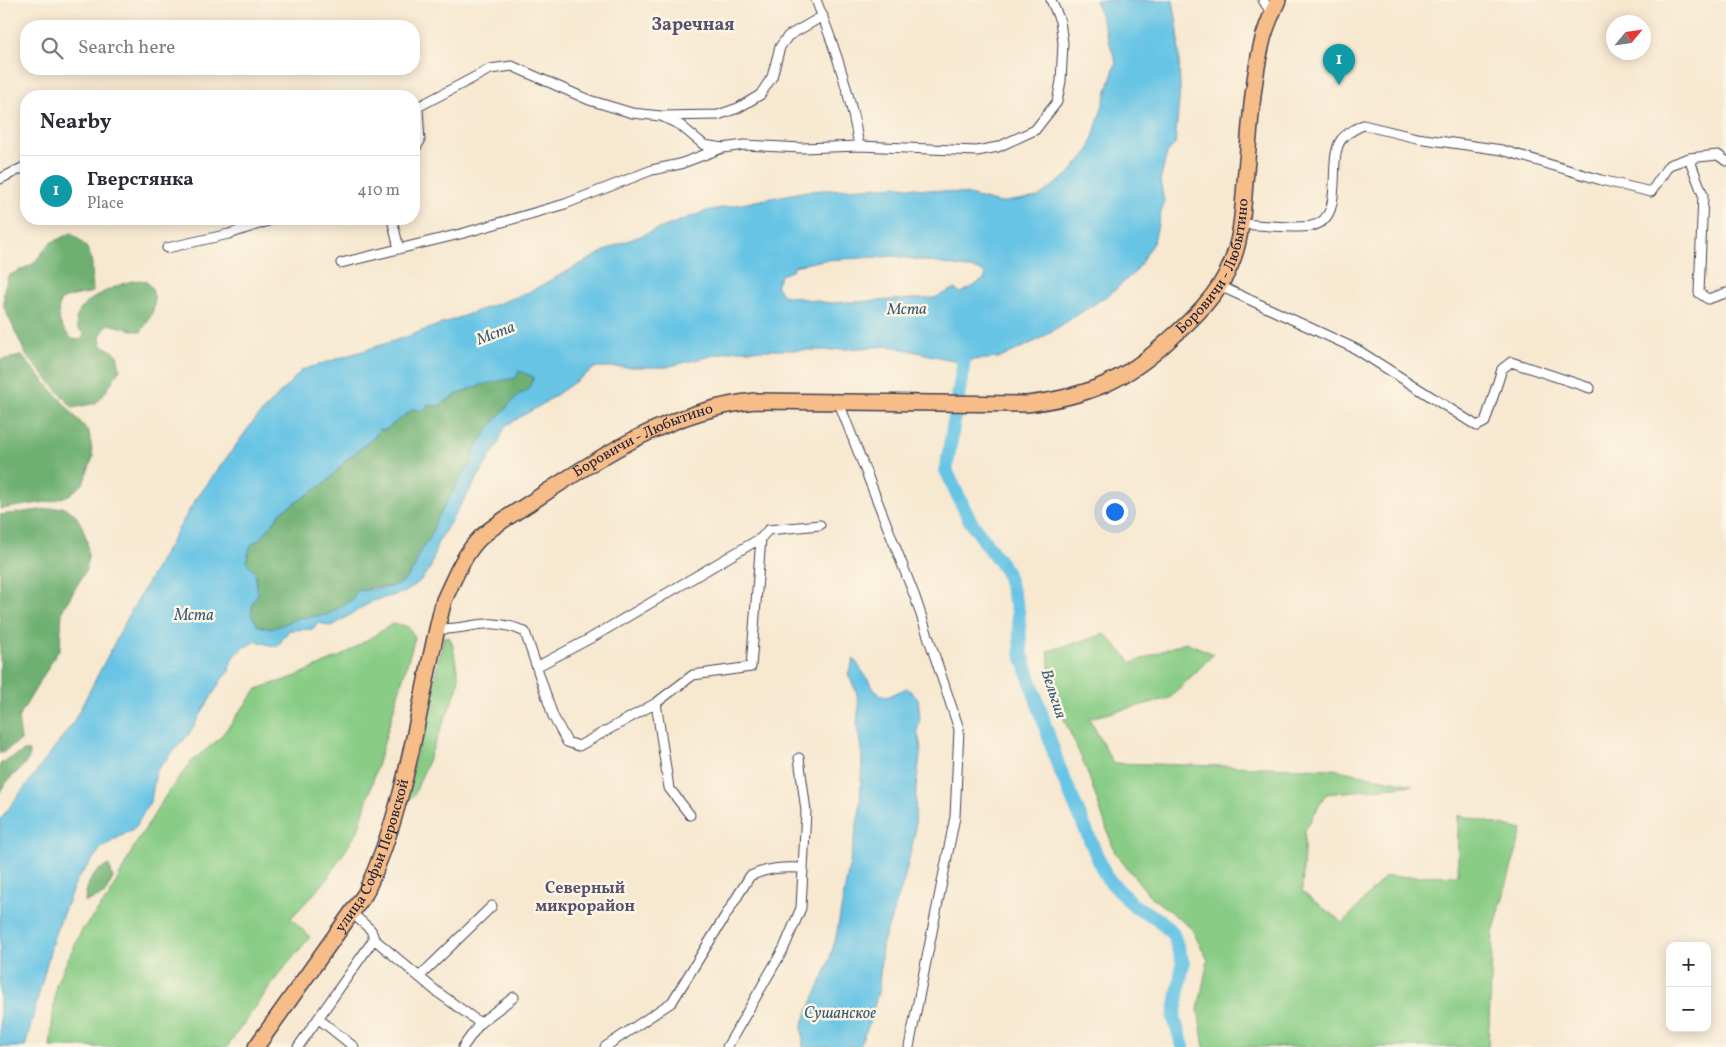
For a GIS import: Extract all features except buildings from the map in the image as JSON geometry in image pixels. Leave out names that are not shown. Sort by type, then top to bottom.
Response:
[{"type":"main road","name":"Боровичи - Любытино","points":[[435,634],[444,600],[455,576],[480,538],[597,460],[643,435],[677,420],[728,404],[755,401],[1012,404],[1048,401],[1117,380],[1157,352],[1182,329],[1220,286],[1231,264],[1242,224],[1251,124],[1262,42],[1278,0]]},
{"type":"main road","name":"улица Софьи Перовской","points":[[256,1047],[365,894],[377,868],[399,806],[421,713],[435,634]]},
{"type":"street","points":[[816,0],[838,58],[854,113],[859,146]]},
{"type":"street","points":[[341,263],[565,204],[652,170],[680,164],[722,148],[744,145],[802,148],[859,146],[977,151],[998,147],[1035,130],[1057,102],[1061,82],[1063,43],[1060,21],[1051,0]]},
{"type":"street","points":[[1263,0],[1272,14]]},
{"type":"street","points":[[420,107],[490,70],[512,66],[589,100],[632,112],[661,116],[718,115],[738,108],[760,95],[772,77],[780,47],[788,36],[823,16]]},
{"type":"street","points":[[661,116],[680,125],[704,145],[722,148]]},
{"type":"street","points":[[1242,224],[1313,226],[1325,218],[1332,206],[1338,145],[1349,133],[1363,125],[1418,138],[1502,150],[1601,180],[1651,192],[1669,165],[1689,158],[1718,155],[1726,161]]},
{"type":"street","points":[[1689,158],[1703,196],[1699,293],[1708,299],[1726,293]]},
{"type":"street","points":[[0,179],[20,169]]},
{"type":"street","points":[[167,248],[229,234],[256,225]]},
{"type":"street","points":[[393,225],[399,249]]},
{"type":"street","points":[[1220,286],[1356,349],[1477,426],[1485,422],[1502,369],[1511,362],[1590,388]]},
{"type":"street","points":[[839,403],[915,597],[959,729],[955,817],[909,1047]]},
{"type":"street","points":[[538,666],[591,638],[761,538],[768,530],[820,524]]},
{"type":"street","points":[[435,634],[452,629],[498,622],[525,632],[538,666],[553,716],[567,742],[579,746],[656,703],[693,675],[751,667],[761,538]]},
{"type":"street","points":[[656,703],[670,788],[690,815]]},
{"type":"street","points":[[727,1047],[784,948],[801,908],[801,868],[806,811],[799,758]]},
{"type":"street","points":[[605,1047],[672,1002],[750,876],[764,870],[779,867],[801,868]]},
{"type":"street","points":[[419,977],[492,906]]},
{"type":"street","points":[[352,913],[371,930],[374,939],[419,977],[480,1023]]},
{"type":"street","points":[[298,1047],[374,939]]},
{"type":"street","points":[[463,1047],[480,1023],[514,997]]},
{"type":"street","points":[[319,1019],[354,1047]]},
{"type":"green space","points":[[71,233],[89,252],[92,265],[93,292],[60,301],[58,313],[60,322],[72,339],[81,340],[85,334],[78,329],[76,319],[83,307],[95,297],[122,284],[138,280],[148,283],[154,295],[154,307],[141,332],[108,324],[100,336],[101,344],[115,352],[120,369],[96,403],[73,408],[26,355],[4,307],[4,290],[8,276],[33,264],[50,243]]},
{"type":"green space","points":[[22,356],[89,432],[93,457],[83,484],[69,495],[53,501],[0,509],[0,360]]},
{"type":"green space","points":[[519,371],[534,377],[527,391],[518,395],[497,418],[475,450],[470,466],[464,472],[436,521],[430,538],[418,555],[415,567],[403,582],[390,587],[372,587],[327,615],[298,618],[272,629],[258,626],[251,615],[253,601],[246,561],[251,545],[262,537],[281,512],[327,482],[346,460],[375,437],[379,429],[385,430],[413,409],[423,411],[428,405],[439,406],[467,390]]},
{"type":"green space","points":[[63,507],[75,514],[82,526],[87,541],[88,556],[86,570],[62,611],[60,648],[18,718],[21,740],[0,754],[0,515]]},
{"type":"green space","points":[[394,623],[408,627],[415,637],[358,831],[325,882],[291,918],[310,937],[277,977],[227,1047],[50,1047],[56,984],[82,930],[109,896],[134,847],[168,792],[191,762],[219,739],[257,689],[294,677],[343,655]]},
{"type":"green space","points":[[1105,634],[1132,663],[1185,642],[1214,654],[1170,698],[1089,718],[1113,763],[1333,769],[1413,785],[1326,794],[1305,830],[1302,892],[1343,923],[1385,877],[1458,875],[1458,815],[1522,830],[1493,933],[1488,1047],[1204,1047],[1198,1009],[1208,960],[1191,928],[1150,896],[1115,853],[1086,768],[1051,690],[1048,651]]},
{"type":"green space","points":[[444,637],[449,637],[452,642],[459,679],[457,689],[415,793],[403,808]]},
{"type":"green space","points":[[24,751],[29,751],[30,756],[6,783],[0,793],[0,764]]},
{"type":"green space","points":[[109,865],[113,878],[104,895],[85,902],[91,879],[98,871]]},
{"type":"water","name":"Мста","points":[[1095,0],[1173,0],[1178,31],[1180,89],[1175,144],[1167,153],[1160,181],[1164,201],[1154,241],[1136,271],[1110,294],[1038,340],[1000,358],[957,361],[890,346],[830,350],[735,350],[666,367],[596,367],[546,402],[505,426],[498,444],[437,544],[431,567],[420,581],[406,592],[373,601],[332,626],[319,623],[312,629],[289,630],[277,647],[256,641],[234,656],[229,672],[223,677],[189,734],[156,771],[151,800],[135,828],[102,847],[76,881],[54,936],[25,1047],[0,1047],[0,820],[73,723],[130,613],[194,502],[253,422],[302,370],[397,340],[527,293],[614,246],[706,211],[807,191],[899,186],[965,194],[999,203],[1038,197],[1069,174],[1089,150],[1116,62]],"holes":[[[895,256],[979,270],[985,274],[985,279],[961,293],[954,289],[934,298],[829,303],[782,295],[776,285],[781,275],[792,271],[794,266],[824,260]],[[519,371],[534,377],[527,391],[518,395],[497,418],[474,450],[470,466],[464,472],[436,521],[430,538],[418,555],[415,567],[403,582],[390,587],[356,591],[353,599],[327,615],[298,618],[272,629],[258,626],[251,614],[253,601],[258,594],[255,573],[246,561],[251,545],[262,537],[281,512],[327,482],[346,460],[375,437],[379,429],[385,430],[413,409],[423,411],[428,405],[439,406],[467,390],[516,378]]]},
{"type":"water","name":"Сушанское","points":[[854,659],[876,692],[887,697],[907,688],[918,699],[920,718],[917,731],[921,747],[916,788],[915,833],[904,880],[882,945],[879,989],[869,1024],[859,1047],[803,1047],[802,1025],[827,968],[836,937],[860,808],[862,755],[857,724],[859,705],[856,691],[848,674]]},
{"type":"waterway","name":"Вельгия","points":[[967,342],[946,470],[969,519],[1006,571],[1018,610],[1021,652],[1058,765],[1106,877],[1133,905],[1158,919],[1173,934],[1183,963],[1174,1018],[1183,1047]]},
{"type":"place","name":"Гверстянка","points":[[1339,85]]},
{"type":"district","name":"Заречная","points":[[693,25]]},
{"type":"district","name":"Северный микрорайон","points":[[585,898]]}]
